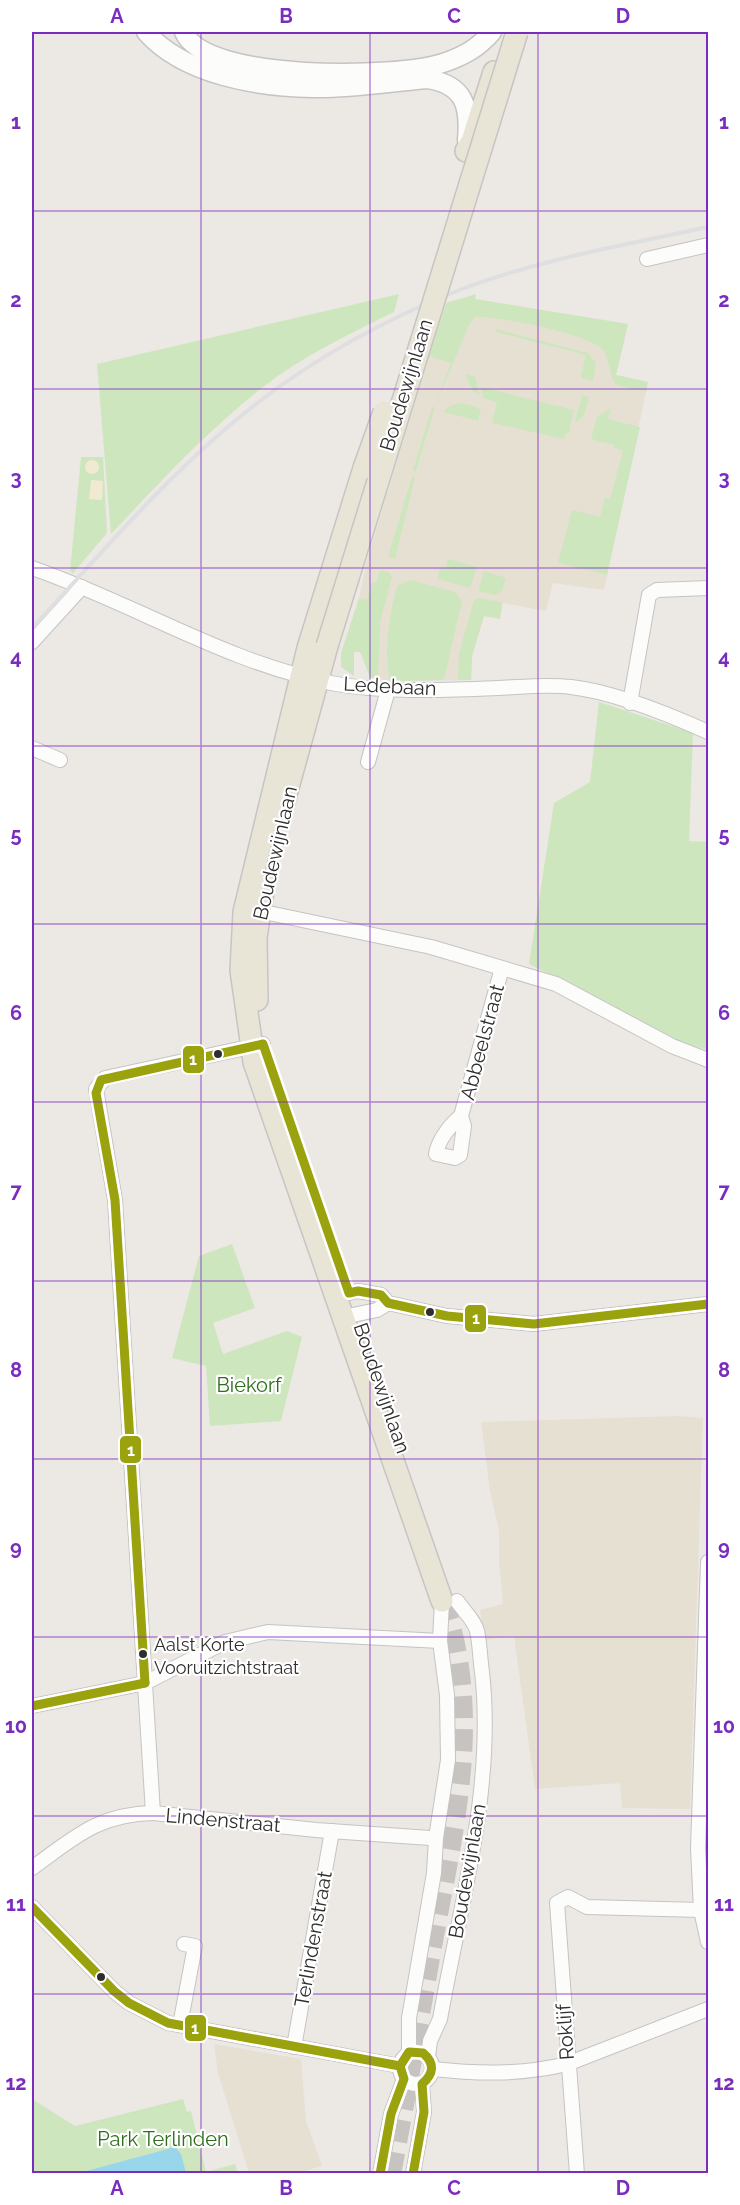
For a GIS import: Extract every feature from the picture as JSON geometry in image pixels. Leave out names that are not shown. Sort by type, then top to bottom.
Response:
[{"type":"main road","name":"Boudewijnlaan","points":[[146,32],[169,53],[224,75],[312,88],[428,79],[440,81],[452,87],[467,108],[469,123],[466,151],[318,643],[242,926],[240,969],[256,1046],[276,1090],[450,1601]]},
{"type":"main road","points":[[161,32],[192,64]]},
{"type":"main road","points":[[184,32],[191,43],[222,58],[265,68],[329,74],[388,71],[441,64],[462,56],[487,37]]},
{"type":"main road","name":"Boudewijnlaan","points":[[466,151],[472,141],[506,32]]},
{"type":"main road","name":"Boudewijnlaan","points":[[318,643],[517,32]]},
{"type":"main road","name":"Boudewijnlaan","points":[[256,1046],[255,967],[259,910],[284,803],[309,678]]},
{"type":"street","points":[[647,259],[708,245]]},
{"type":"street","name":"Ledebaan","points":[[32,568],[82,587],[236,655],[309,678],[388,690],[556,685],[595,692],[708,732]]},
{"type":"street","points":[[32,642],[82,587]]},
{"type":"street","points":[[630,703],[649,595],[657,590],[708,588]]},
{"type":"street","points":[[368,762],[388,690]]},
{"type":"street","points":[[32,748],[60,760]]},
{"type":"street","points":[[259,910],[431,947],[556,984],[672,1046],[708,1060]]},
{"type":"street","name":"Abbeelstraat","points":[[462,1116],[502,968]]},
{"type":"street","name":"Lindenstraat","points":[[256,1046],[105,1078],[96,1089],[115,1200],[153,1813],[332,1831],[430,1838]]},
{"type":"street","points":[[388,1303],[378,1310],[349,1307],[358,1291],[381,1295],[388,1303],[447,1316],[534,1324],[708,1304]]},
{"type":"street","points":[[708,1562],[705,1777],[698,1848],[701,1910],[708,1942]]},
{"type":"street","name":"Boudewijnlaan","points":[[409,2052],[409,2018],[434,1873],[436,1838],[448,1760],[447,1695],[440,1641],[450,1601]]},
{"type":"street","name":"Boudewijnlaan","points":[[422,2084],[431,2076],[430,2041],[440,2019],[483,1782],[485,1752],[483,1688],[477,1629],[450,1601]]},
{"type":"street","points":[[32,1706],[145,1683],[225,1642],[247,1635],[268,1632],[440,1641]]},
{"type":"street","points":[[32,1868],[83,1832],[110,1818],[153,1813]]},
{"type":"street","name":"Terlindenstraat","points":[[294,2046],[332,1831]]},
{"type":"street","name":"Roklijf","points":[[576,2174],[556,1909],[558,1903],[568,1897],[587,1907],[701,1910]]},
{"type":"street","points":[[32,1907],[122,1997],[168,2023],[294,2046],[402,2072],[409,2083],[422,2084],[424,2112],[413,2174]]},
{"type":"street","points":[[180,2025],[195,1946],[184,1944]]},
{"type":"street","points":[[380,2174],[391,2114],[409,2052],[423,2053],[431,2063],[504,2074],[567,2064],[708,2009]]},
{"type":"shaded area","points":[[474,299],[628,324],[616,375],[648,382],[604,590],[553,583],[546,611],[503,603],[500,619],[484,616],[472,656],[471,680],[390,681],[370,677],[367,600],[359,598],[367,560],[429,356],[451,362]]},
{"type":"shaded area","points":[[678,1416],[703,1418],[690,1809],[622,1808],[620,1783],[535,1789],[514,1636],[485,1640],[480,1610],[503,1604],[499,1531],[490,1491],[481,1422]]},
{"type":"shaded area","points":[[214,2044],[301,2059],[306,2121],[322,2166],[297,2173],[249,2173],[218,2073]]},
{"type":"green space","points":[[399,294],[394,312],[310,355],[263,387],[184,458],[111,534],[97,364]]},
{"type":"green space","points":[[476,294],[475,299],[628,324],[616,375],[648,382],[646,391],[623,387],[614,382],[604,351],[582,338],[543,327],[475,317],[468,327],[435,407],[451,363],[429,356],[446,303]]},
{"type":"green space","points":[[496,329],[588,353],[596,363],[593,381],[582,378],[581,375],[586,355],[496,332]]},
{"type":"green space","points":[[465,374],[475,376],[479,395],[472,390]]},
{"type":"green space","points":[[481,387],[574,410],[569,433],[566,433],[564,439],[492,423],[497,402],[483,398]]},
{"type":"green space","points":[[579,395],[589,397],[584,415],[578,421],[575,420],[582,397]]},
{"type":"green space","points":[[459,403],[475,406],[481,411],[478,421],[444,412],[447,407]]},
{"type":"green space","points":[[432,407],[435,407],[416,471],[413,470]]},
{"type":"green space","points":[[611,408],[608,419],[640,427],[607,575],[558,563],[572,510],[600,517],[605,498],[610,499],[623,450],[614,448],[614,445],[591,439],[597,417]]},
{"type":"green space","points":[[81,457],[103,457],[107,533],[73,573],[70,571]]},
{"type":"green space","points":[[412,477],[415,478],[395,559],[388,556]]},
{"type":"green space","points":[[448,559],[477,567],[470,588],[437,579],[440,568],[446,569]]},
{"type":"green space","points":[[380,570],[390,573],[392,577],[380,623],[378,679],[370,677],[360,652],[354,652],[354,676],[341,667],[341,653],[359,598],[367,600],[372,582],[376,583]]},
{"type":"green space","points":[[484,571],[506,578],[502,591],[495,595],[478,591]]},
{"type":"green space","points":[[410,580],[455,592],[462,601],[444,680],[390,681],[387,645],[392,609],[397,586]]},
{"type":"green space","points":[[478,598],[502,602],[500,619],[484,616],[472,656],[471,680],[458,680],[459,653],[474,600]]},
{"type":"green space","points":[[599,702],[693,733],[689,841],[708,842],[708,1050],[681,1042],[529,964],[554,803],[590,782]]},
{"type":"green space","name":"Biekorf","points":[[232,1244],[255,1308],[213,1323],[223,1354],[287,1331],[302,1337],[281,1421],[210,1426],[206,1366],[172,1358],[199,1256]]},
{"type":"green space","name":"Park Terlinden","points":[[32,2099],[75,2126],[183,2099],[187,2112],[191,2111],[206,2172],[235,2164],[238,2173],[32,2173]]},
{"type":"sand","points":[[89,460],[95,460],[99,467],[95,474],[89,474],[85,470],[85,464]]},
{"type":"sand","points":[[91,480],[103,481],[102,500],[89,499]]},
{"type":"water","points":[[175,2147],[181,2154],[186,2173],[79,2173]]},
{"type":"tunnel","points":[[390,2174],[448,1856],[460,1771],[462,1729],[460,1686],[454,1644],[442,1601]]},
{"type":"railway","points":[[32,628],[196,455],[256,404],[329,354],[407,312],[492,278],[584,253],[708,227]]},
{"type":"transit line","name":"1","points":[[145,1683],[115,1200],[96,1093],[101,1080],[263,1044],[349,1293],[358,1291],[381,1295],[388,1303],[447,1316],[534,1324],[708,1304]]},
{"type":"transit line","name":"1","points":[[32,1706],[145,1683]]},
{"type":"transit line","name":"1","points":[[32,1907],[114,1991],[129,2003],[168,2023],[400,2066]]},
{"type":"transit line","name":"1","points":[[380,2174],[391,2114],[404,2079],[400,2066],[409,2052],[423,2053],[430,2061],[432,2069],[422,2084],[424,2112],[413,2174]]},
{"type":"place","name":"Aalst Korte Vooruitzichtstraat","points":[[143,1654]]}]
